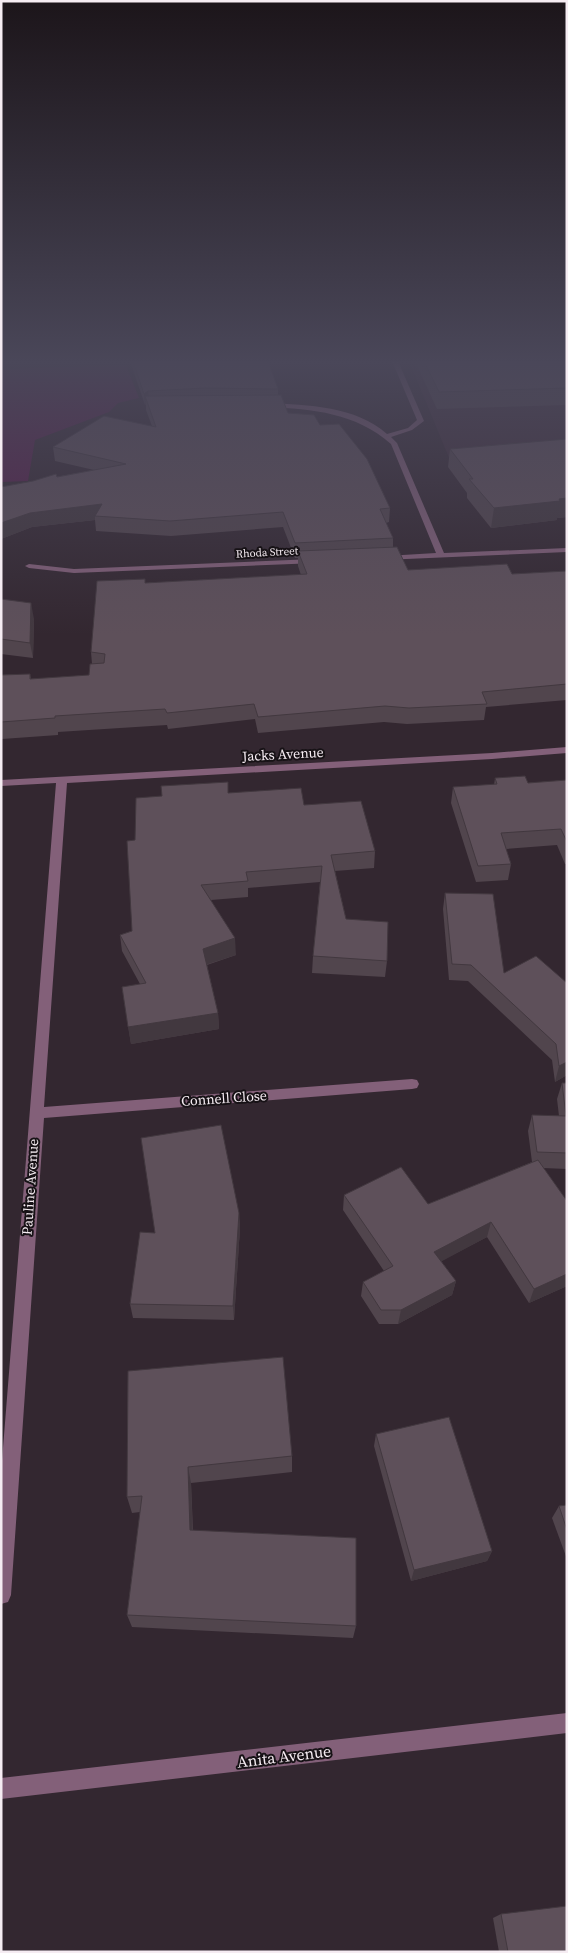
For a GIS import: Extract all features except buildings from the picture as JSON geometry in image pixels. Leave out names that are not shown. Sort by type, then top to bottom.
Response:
[{"type":"street","points":[[398,452],[441,556]]},
{"type":"street","points":[[373,559],[567,550]]},
{"type":"street","name":"Rhoda Street","points":[[29,566],[82,571],[324,561]]},
{"type":"street","name":"Jacks Avenue","points":[[1,783],[482,757],[567,750]]},
{"type":"street","name":"Pauline Avenue","points":[[1,1595],[62,779]]},
{"type":"street","name":"Connell Close","points":[[36,1113],[412,1084]]},
{"type":"street","name":"Anita Avenue","points":[[1,1789],[567,1723]]},
{"type":"shaded area","points":[[1,452],[33,452],[28,481],[1,482]]},
{"type":"shaded area","points":[[447,452],[567,452],[567,460],[452,465]]}]
